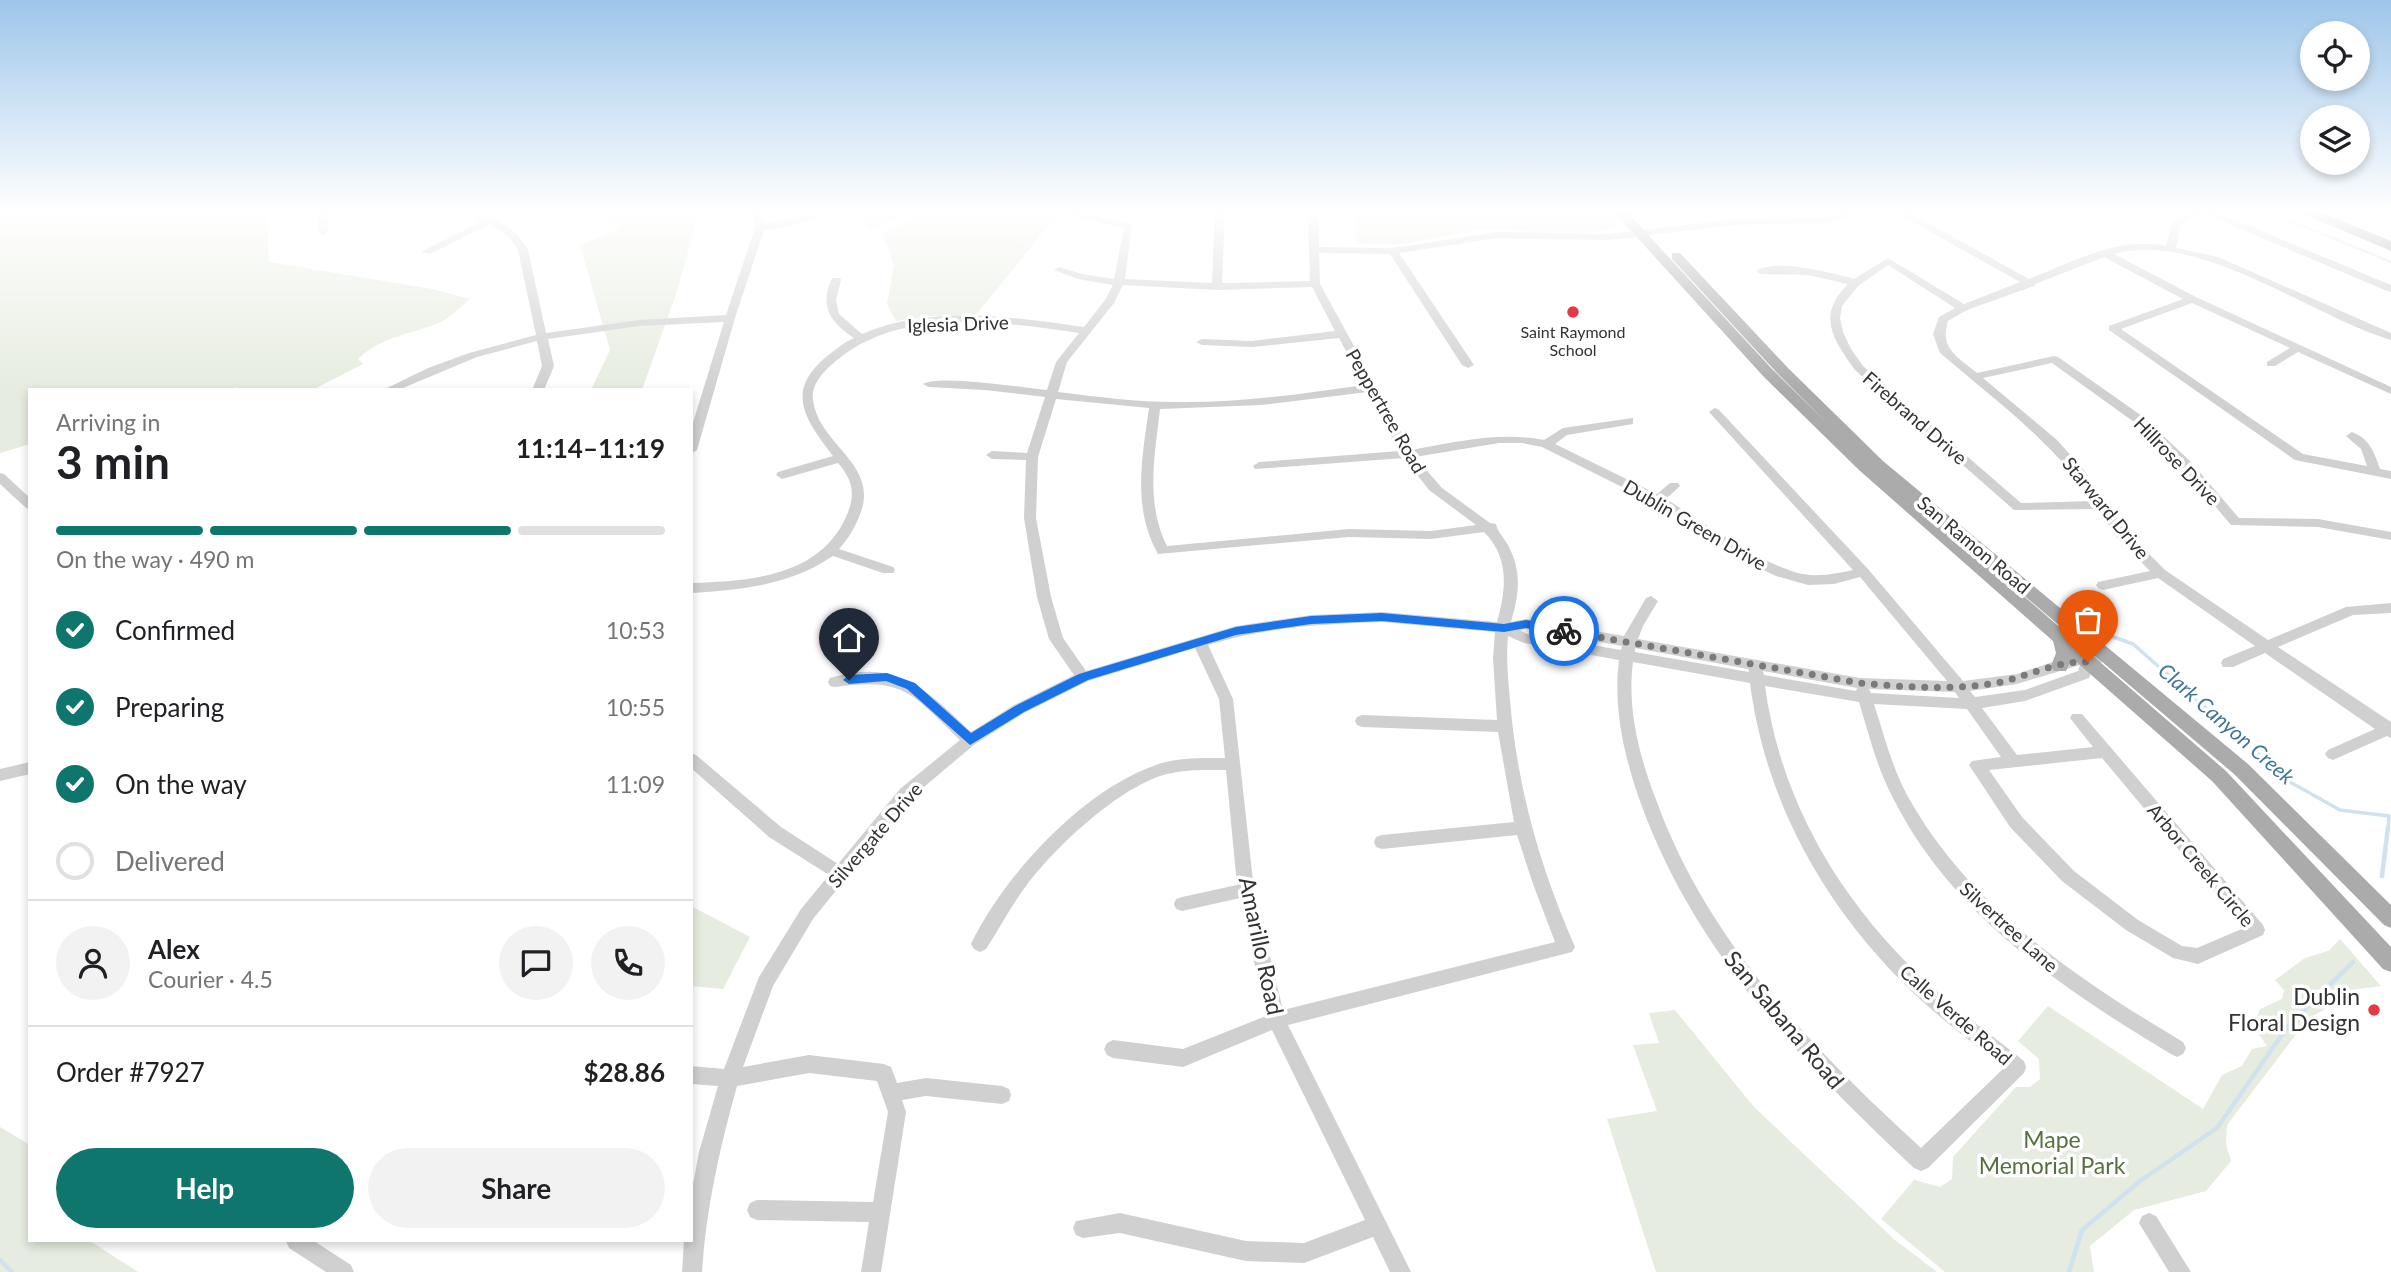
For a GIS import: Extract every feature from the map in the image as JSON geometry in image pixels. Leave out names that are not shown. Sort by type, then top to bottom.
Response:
[{"type":"main road","name":"San Ramon Road","points":[[1680,271],[1768,373],[1864,467],[2061,640],[2097,659],[2241,769],[2391,919]]},
{"type":"main road","name":"San Ramon Road","points":[[1685,271],[1878,464],[2097,659],[2219,776],[2391,962]]},
{"type":"main road","points":[[2060,666],[2065,653],[2061,640]]},
{"type":"street","points":[[527,271],[548,366],[539,388]]},
{"type":"street","points":[[693,443],[746,271]]},
{"type":"street","points":[[1062,271],[1076,277],[1119,282],[1217,287],[1315,284]]},
{"type":"street","points":[[1083,677],[1056,639],[1044,597],[1030,518],[1032,457],[1062,362],[1110,301],[1121,271]]},
{"type":"street","points":[[1217,287],[1218,271]]},
{"type":"street","name":"Peppertree Road","points":[[1276,1020],[1566,947],[1541,891],[1522,828],[1504,726],[1500,647],[1514,584],[1506,553],[1491,527],[1438,491],[1419,472],[1370,388],[1315,284],[1315,271]]},
{"type":"street","points":[[1406,271],[1468,365]]},
{"type":"street","points":[[1815,271],[1853,282]]},
{"type":"street","name":"Firebrand Drive","points":[[1871,271],[1853,282],[1839,298],[1834,319],[1841,344],[1879,388],[2018,507],[2101,505]]},
{"type":"street","name":"Firebrand Drive","points":[[1905,271],[1963,308]]},
{"type":"street","points":[[2007,271],[2030,284]]},
{"type":"street","points":[[1963,308],[2061,271]]},
{"type":"street","points":[[2140,271],[2192,299],[2391,391]]},
{"type":"street","points":[[2242,271],[2391,337]]},
{"type":"street","points":[[2349,271],[2391,289]]},
{"type":"street","points":[[836,280],[830,298],[830,310],[840,324],[859,337]]},
{"type":"street","points":[[2192,299],[2113,328],[2300,457],[2391,475]]},
{"type":"street","name":"Starward Drive","points":[[1963,308],[1943,319],[1938,334],[1944,351],[2053,443],[2079,472],[2123,536],[2160,573],[2390,730]]},
{"type":"street","points":[[394,388],[473,355],[541,336],[613,324],[730,318]]},
{"type":"street","name":"Iglesia Drive","points":[[693,588],[769,580],[807,567],[832,551],[851,524],[859,496],[855,476],[810,411],[807,391],[818,371],[836,351],[859,337],[900,325],[940,321],[1016,321],[1087,331]]},
{"type":"street","points":[[1202,342],[1252,344],[1341,334]]},
{"type":"street","points":[[2271,365],[2298,348]]},
{"type":"street","name":"Hillrose Drive","points":[[1975,377],[2054,359],[2138,419],[2186,464],[2236,522],[2318,523],[2391,536]]},
{"type":"street","points":[[929,384],[968,384],[1155,405],[1265,402],[1370,388]]},
{"type":"street","points":[[1155,405],[1147,493],[1159,554],[1337,534],[1431,536],[1491,527]]},
{"type":"street","points":[[1715,412],[1863,572],[1971,702],[2014,763]]},
{"type":"street","points":[[1546,444],[1563,432],[1629,421]]},
{"type":"street","points":[[2352,436],[2366,447],[2375,472]]},
{"type":"street","name":"Dublin Green Drive","points":[[1259,466],[1407,454],[1499,439],[1521,439],[1546,444],[1658,500],[1758,562],[1781,573],[1808,580],[1834,579],[1863,572]]},
{"type":"street","points":[[992,456],[1032,457]]},
{"type":"street","points":[[782,475],[840,458]]},
{"type":"street","points":[[0,477],[28,503]]},
{"type":"street","points":[[1658,500],[1674,486]]},
{"type":"street","points":[[832,551],[888,570]]},
{"type":"street","points":[[2103,585],[2160,573]]},
{"type":"street","points":[[1629,650],[1633,632],[1651,601]]},
{"type":"street","points":[[2228,663],[2351,610],[2391,608]]},
{"type":"street","name":"Silvergate Drive","points":[[692,1272],[695,1228],[709,1152],[730,1078],[765,983],[807,914],[906,793],[970,740],[1019,709],[1083,677],[1236,631],[1348,618],[1416,618],[1504,628],[1524,638],[1629,650],[1863,690],[1908,702],[1971,702],[2021,696],[2084,674],[2097,659]]},
{"type":"street","name":"Amarillo Road","points":[[1199,641],[1226,699],[1246,890],[1276,1020],[1401,1272]]},
{"type":"street","name":"San Sabana Road","points":[[1629,650],[1626,712],[1634,757],[1662,843],[1684,888],[1716,939],[1754,991],[1840,1087],[1921,1161],[2017,1067]]},
{"type":"street","name":"Silvergate Drive","points":[[1863,690],[1959,687],[2020,679],[2074,661],[2097,659]]},
{"type":"street","name":"Calle Verde Road","points":[[1755,672],[1767,740],[1784,799],[1824,875],[1867,931],[1914,983],[2017,1067]]},
{"type":"street","points":[[835,682],[863,677],[887,677],[911,686],[970,740]]},
{"type":"street","name":"Silvertree Lane","points":[[1863,690],[1880,750],[1900,796],[1932,851],[1974,901],[2046,964],[2120,1014],[2177,1048]]},
{"type":"street","name":"Arbor Creek Circle","points":[[2077,718],[2106,752],[2220,890],[2257,930],[2198,956],[2179,953],[2132,925],[2068,876],[2016,822],[1977,765],[2106,752]]},
{"type":"street","points":[[1362,721],[1504,726]]},
{"type":"street","points":[[2333,754],[2390,730]]},
{"type":"street","points":[[980,944],[1022,878],[1059,839],[1114,794],[1158,770],[1194,763],[1234,764]]},
{"type":"street","points":[[0,775],[28,768]]},
{"type":"street","points":[[695,768],[775,832],[839,874]]},
{"type":"street","points":[[1381,842],[1522,828]]},
{"type":"street","points":[[1182,904],[1246,890]]},
{"type":"street","points":[[1113,1049],[1183,1058],[1276,1020]]},
{"type":"street","points":[[693,1075],[730,1078],[809,1064],[884,1073],[897,1112],[871,1272]]},
{"type":"street","points":[[892,1093],[926,1087],[1002,1095]]},
{"type":"street","points":[[757,1210],[880,1212]]},
{"type":"street","points":[[1083,1228],[1120,1223],[1246,1251],[1304,1253],[1378,1225]]},
{"type":"street","points":[[2149,1223],[2181,1272]]},
{"type":"street","points":[[298,1242],[344,1272]]},
{"type":"green space","points":[[0,271],[326,271],[432,289],[470,299],[439,323],[377,345],[358,359],[363,364],[316,388],[28,388],[28,445],[0,453]]},
{"type":"green space","points":[[588,271],[683,271],[643,388],[592,388],[610,350]]},
{"type":"green space","points":[[893,271],[1011,271],[975,316],[929,316],[896,321],[887,304]]},
{"type":"green space","points":[[693,907],[750,937],[723,989],[693,986]]},
{"type":"green space","name":"Mape Memorial Park","points":[[2340,939],[2381,986],[2357,989],[2307,1020],[2227,1125],[2226,1144],[2231,1161],[2206,1191],[2134,1210],[2090,1246],[2094,1272],[1945,1272],[1881,1219],[1914,1180],[1940,1187],[1952,1179],[1953,1157],[2016,1087],[2030,1087],[2040,1079],[2039,1059],[2018,1041],[2048,1006],[2203,1109],[2222,1075],[2242,1066],[2252,1049],[2267,1046],[2253,1026],[2260,1009],[2282,999],[2284,990],[2275,980],[2305,958],[2328,951]]},
{"type":"green space","points":[[1675,1010],[1754,1107],[1895,1240],[1937,1272],[1656,1272],[1607,1119],[1657,1111],[1633,1045],[1659,1043],[1649,1013]]},
{"type":"green space","points":[[0,1127],[28,1144],[28,1242],[92,1242],[138,1272],[0,1272]]},
{"type":"waterway","name":"Clark Canyon Creek","points":[[2108,635],[2133,644],[2290,782],[2340,810],[2389,816],[2388,829]]},
{"type":"waterway","points":[[2382,876],[2388,827]]},
{"type":"waterway","points":[[2069,1272],[2082,1230],[2140,1181],[2217,1128],[2288,1026],[2353,962]]},
{"type":"waterway","points":[[0,1260],[12,1272]]},
{"type":"way so far","points":[[1564,631],[1860,683],[1897,687],[1989,684],[2020,679],[2074,661],[2088,662]]},
{"type":"place","name":"Saint Raymond School","points":[[1573,312]]},
{"type":"place","name":"Dublin Floral Design","points":[[2374,1010]]},
{"type":"route","points":[[849,680],[887,677],[911,686],[970,740],[1019,709],[1083,677],[1236,631],[1311,620],[1382,617],[1504,628],[1526,624],[1564,631]]}]
